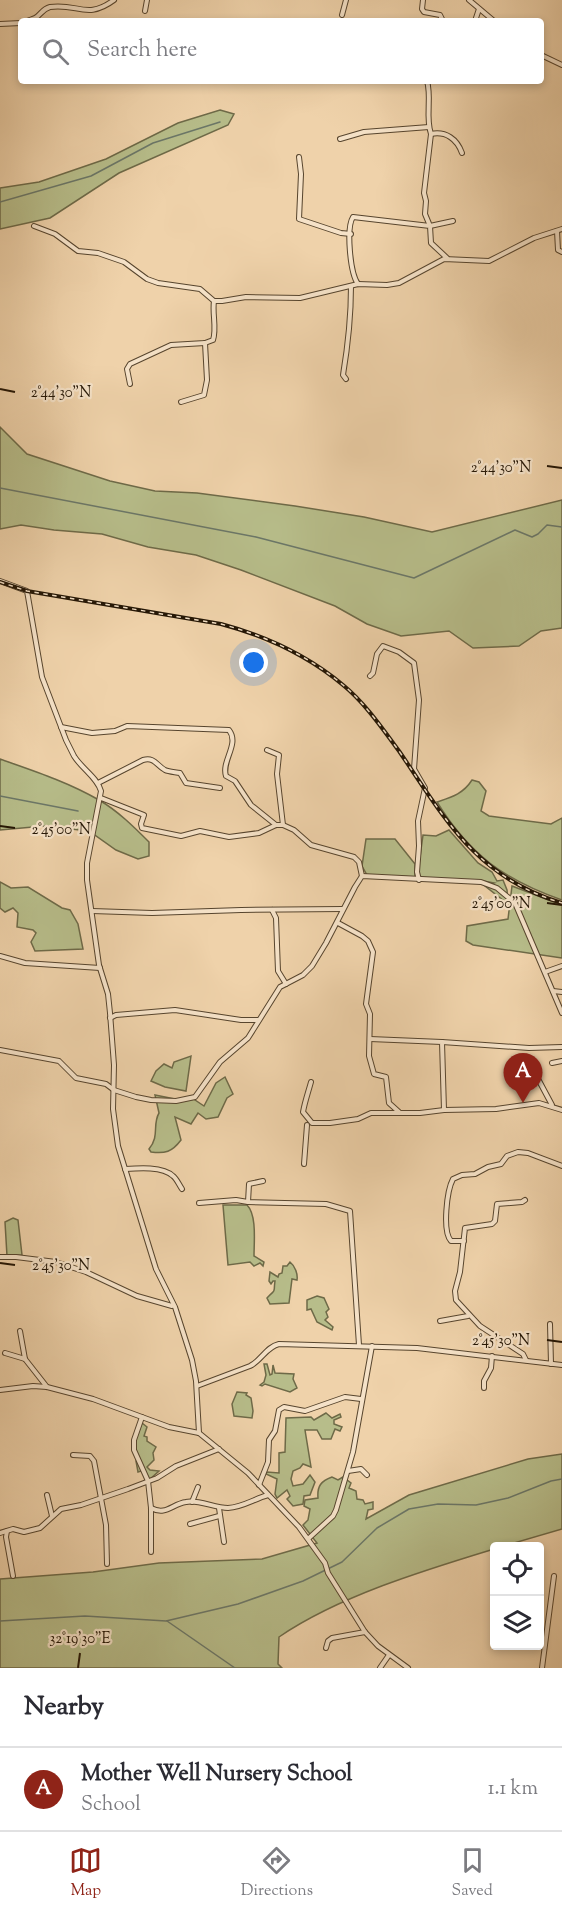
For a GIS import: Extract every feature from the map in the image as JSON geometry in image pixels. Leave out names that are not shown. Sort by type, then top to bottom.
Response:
[{"type":"street","points":[[34,18],[50,7],[98,10],[114,0]]},
{"type":"street","points":[[146,11],[147,0]]},
{"type":"street","points":[[342,15],[346,0]]},
{"type":"street","points":[[423,0],[424,12],[440,15],[442,18]]},
{"type":"street","points":[[469,0],[490,18]]},
{"type":"street","points":[[476,18],[479,9]]},
{"type":"street","points":[[0,24],[18,23]]},
{"type":"street","points":[[544,56],[562,65]]},
{"type":"street","points":[[428,84],[431,134],[424,193],[425,214],[430,226],[431,243],[447,258]]},
{"type":"street","points":[[340,139],[364,132],[429,127]]},
{"type":"street","points":[[431,134],[439,132],[453,138],[462,153]]},
{"type":"street","points":[[299,157],[301,174],[299,219],[341,233],[351,234]]},
{"type":"street","points":[[358,284],[354,279],[351,259],[350,222],[353,217],[430,226],[453,221]]},
{"type":"street","points":[[34,226],[55,234],[78,251],[124,262],[147,279],[158,283],[200,289],[214,301],[230,301],[246,297],[300,298],[358,284],[399,283],[447,258],[489,261],[534,238],[562,229]]},
{"type":"street","points":[[557,231],[558,250],[562,252]]},
{"type":"street","points":[[346,379],[343,375],[351,316],[351,286]]},
{"type":"street","points":[[130,384],[127,369],[129,364],[168,346],[210,341],[214,337],[214,301]]},
{"type":"street","points":[[181,402],[204,395],[207,380],[205,342]]},
{"type":"street","points":[[0,581],[27,591],[40,670],[61,728],[79,764],[98,783],[102,791],[87,863],[87,880],[100,968],[108,994],[113,1040],[113,1115],[118,1146],[156,1269],[167,1296],[175,1307],[192,1360],[199,1433]]},
{"type":"street","points":[[370,676],[378,650],[383,646],[399,652],[414,663],[419,700],[419,725],[414,769],[425,788],[418,823],[417,872],[420,880]]},
{"type":"street","points":[[61,728],[92,733],[115,731],[128,726],[229,730],[232,737],[230,756],[225,766],[226,776],[235,781],[251,805],[276,825]]},
{"type":"street","points":[[267,750],[279,755],[277,769],[283,825]]},
{"type":"street","points":[[98,783],[149,758],[166,770],[180,773],[186,783],[220,788]]},
{"type":"street","points":[[0,1050],[59,1061],[72,1076],[80,1080],[106,1084],[114,1090],[151,1100],[176,1101],[195,1097],[220,1062],[248,1038],[275,993],[309,970],[338,923],[343,909],[362,876],[361,866],[354,857],[311,845],[294,830],[283,825],[276,825],[259,833],[230,837],[200,831],[193,831],[184,836],[169,834],[142,828],[144,815],[101,798]]},
{"type":"street","points":[[362,876],[481,882],[494,886],[510,897],[520,912],[562,1014]]},
{"type":"street","points":[[271,909],[276,918],[278,971],[286,984]]},
{"type":"street","points":[[92,911],[152,913],[343,909]]},
{"type":"street","points":[[338,923],[368,940],[373,952],[366,1004],[370,1014],[369,1056],[373,1073],[386,1077],[389,1103],[401,1114]]},
{"type":"street","points":[[0,956],[25,963],[100,968]]},
{"type":"street","points":[[545,972],[562,966]]},
{"type":"street","points":[[552,991],[562,992]]},
{"type":"street","points":[[110,1018],[116,1015],[175,1010],[241,1020],[259,1020]]},
{"type":"street","points":[[370,1039],[529,1048],[562,1047]]},
{"type":"street","points":[[442,1042],[444,1110]]},
{"type":"street","points":[[552,1063],[562,1061]]},
{"type":"street","points":[[528,1073],[537,1077],[552,1106]]},
{"type":"street","points":[[311,1082],[303,1112],[312,1123],[358,1119],[371,1113],[401,1114],[496,1109],[539,1103],[562,1110]]},
{"type":"street","points":[[304,1164],[307,1125]]},
{"type":"street","points":[[464,1241],[451,1241],[446,1234],[447,1197],[453,1179],[501,1164],[507,1156],[518,1152],[528,1153],[562,1166]]},
{"type":"street","points":[[125,1169],[151,1169],[168,1173],[174,1177],[182,1189]]},
{"type":"street","points":[[248,1202],[249,1184],[263,1181]]},
{"type":"street","points":[[198,1203],[236,1200],[326,1204],[350,1211],[359,1345]]},
{"type":"street","points":[[525,1200],[517,1203],[497,1204],[494,1223],[465,1228],[455,1298],[469,1316],[521,1353],[527,1360]]},
{"type":"street","points":[[0,1257],[56,1262],[86,1272],[126,1292],[175,1307]]},
{"type":"street","points":[[440,1321],[469,1316]]},
{"type":"street","points":[[550,1324],[550,1364]]},
{"type":"street","points":[[20,1331],[25,1359],[46,1387]]},
{"type":"street","points":[[196,1386],[250,1366],[257,1362],[270,1347],[279,1344],[417,1347],[562,1365]]},
{"type":"street","points":[[309,1538],[335,1514],[348,1472],[372,1346]]},
{"type":"street","points":[[5,1353],[25,1359]]},
{"type":"street","points":[[484,1388],[484,1381],[491,1368],[492,1356]]},
{"type":"street","points":[[0,1390],[46,1387],[93,1399],[169,1427],[199,1433],[259,1485],[309,1538],[365,1632],[389,1655],[408,1668]]},
{"type":"street","points":[[259,1485],[268,1462],[269,1440],[276,1429],[276,1417],[279,1410],[284,1407],[305,1411],[345,1397],[361,1398]]},
{"type":"street","points":[[142,1418],[134,1440],[134,1450],[148,1481],[151,1508],[151,1552]]},
{"type":"street","points":[[0,1533],[13,1530],[22,1532],[36,1530],[44,1526],[61,1509],[102,1498],[157,1478],[176,1466],[219,1449]]},
{"type":"street","points":[[73,1455],[86,1455],[93,1459],[106,1525],[107,1564]]},
{"type":"street","points":[[348,1472],[361,1469],[367,1475]]},
{"type":"street","points":[[192,1502],[198,1486]]},
{"type":"street","points":[[47,1495],[52,1517]]},
{"type":"street","points":[[151,1508],[165,1511],[178,1504],[192,1502],[219,1508],[239,1506],[268,1495]]},
{"type":"street","points":[[219,1508],[224,1542]]},
{"type":"street","points":[[190,1524],[219,1516]]},
{"type":"street","points":[[7,1532],[6,1538],[13,1576]]},
{"type":"street","points":[[0,1533],[6,1538]]},
{"type":"street","points":[[542,1668],[554,1576]]},
{"type":"street","points":[[326,1648],[328,1641],[332,1638],[365,1632]]},
{"type":"street","points":[[380,1668],[389,1655]]},
{"type":"green space","points":[[220,110],[234,114],[228,125],[119,173],[50,218],[0,229],[0,188],[39,182],[106,159],[178,123]]},
{"type":"green space","points":[[0,427],[27,454],[110,481],[155,491],[197,493],[295,506],[364,517],[432,532],[562,500],[562,628],[541,631],[519,646],[473,648],[449,631],[401,636],[367,624],[335,606],[196,555],[148,547],[102,534],[21,525],[0,529]]},
{"type":"green space","points":[[0,759],[63,782],[106,804],[149,842],[149,856],[138,859],[116,850],[89,831],[44,826],[0,830]]},
{"type":"green space","points":[[472,780],[479,782],[486,791],[481,811],[489,816],[551,824],[562,818],[562,900],[522,884],[505,874],[475,851],[449,820],[437,802],[461,792]]},
{"type":"green space","points":[[449,830],[478,863],[492,872],[497,881],[503,880],[507,890],[508,904],[485,886],[494,883],[478,880],[421,880],[418,872],[423,835],[436,836]]},
{"type":"green space","points":[[366,839],[395,839],[415,864],[415,877],[367,875],[362,866]]},
{"type":"green space","points":[[0,882],[11,888],[28,887],[62,908],[70,910],[78,924],[83,949],[35,951],[31,942],[36,933],[33,930],[17,927],[18,913],[13,908],[5,912],[0,908]]},
{"type":"green space","points":[[512,886],[562,905],[562,958],[473,945],[466,941],[467,926],[508,919]]},
{"type":"green space","points":[[191,1056],[186,1091],[165,1087],[151,1081],[156,1071],[164,1064],[172,1068],[174,1062]]},
{"type":"green space","points":[[225,1077],[233,1094],[227,1098],[218,1117],[206,1119],[198,1113],[191,1124],[175,1117],[181,1140],[168,1151],[151,1152],[149,1149],[154,1140],[159,1113],[155,1095],[180,1100],[192,1098],[204,1106],[216,1083]]},
{"type":"green space","points":[[223,1205],[247,1205],[250,1209],[254,1229],[254,1256],[264,1262],[263,1266],[260,1263],[254,1266],[250,1262],[228,1265]]},
{"type":"green space","points":[[13,1218],[18,1220],[22,1255],[7,1256],[5,1222]]},
{"type":"green space","points":[[290,1262],[297,1273],[297,1280],[292,1279],[289,1303],[270,1304],[267,1298],[274,1291],[275,1281],[271,1284],[269,1281],[270,1272],[278,1277],[282,1273],[283,1266],[287,1266]]},
{"type":"green space","points":[[317,1296],[324,1298],[329,1309],[325,1320],[333,1327],[332,1330],[317,1322],[311,1309],[307,1310],[307,1300]]},
{"type":"green space","points":[[264,1364],[267,1364],[270,1375],[273,1365],[275,1373],[294,1374],[293,1379],[297,1388],[290,1392],[265,1384],[260,1385],[264,1382],[266,1375]]},
{"type":"green space","points":[[237,1392],[247,1393],[246,1395],[251,1398],[252,1418],[234,1416],[232,1404]]},
{"type":"green space","points":[[326,1413],[332,1418],[340,1414],[341,1417],[334,1420],[334,1424],[342,1427],[340,1431],[335,1429],[331,1439],[322,1439],[317,1430],[305,1430],[311,1467],[303,1464],[293,1471],[291,1479],[293,1486],[303,1484],[310,1475],[315,1482],[310,1495],[304,1496],[303,1504],[293,1506],[287,1499],[290,1496],[287,1490],[277,1498],[275,1494],[277,1479],[266,1474],[267,1472],[279,1473],[279,1453],[285,1452],[286,1418],[311,1417],[314,1420]]},
{"type":"green space","points":[[142,1423],[147,1427],[144,1436],[156,1447],[153,1453],[154,1460],[147,1467],[150,1470],[159,1471],[149,1480],[141,1471],[138,1472],[136,1461],[138,1457],[134,1448]]},
{"type":"green space","points":[[562,1454],[562,1529],[518,1542],[490,1542],[490,1550],[383,1586],[328,1609],[279,1637],[278,1664],[282,1668],[0,1668],[0,1579],[93,1572],[159,1563],[262,1559],[317,1543],[303,1525],[308,1520],[310,1509],[304,1506],[305,1500],[318,1498],[320,1484],[332,1477],[338,1480],[343,1477],[351,1483],[349,1488],[356,1491],[357,1499],[363,1500],[365,1504],[373,1502],[373,1509],[368,1510],[366,1519],[409,1495],[528,1459]]},
{"type":"waterway","points":[[0,202],[91,176],[153,143],[220,122]]},
{"type":"waterway","points":[[0,488],[256,537],[414,578],[515,530],[532,537],[547,525],[562,527]]},
{"type":"waterway","points":[[0,796],[78,811]]},
{"type":"waterway","points":[[0,1621],[85,1616],[166,1621],[238,1604],[303,1581],[342,1562],[377,1528],[409,1509],[438,1504],[476,1505],[508,1498],[562,1479]]},
{"type":"waterway","points":[[167,1621],[235,1668]]},
{"type":"railway","points":[[0,582],[27,591],[221,624],[254,634],[315,664],[343,685],[366,708],[449,823],[485,862],[532,892],[562,903]]},
{"type":"place","name":"Mother Well Nursery School","points":[[523,1103]]}]
